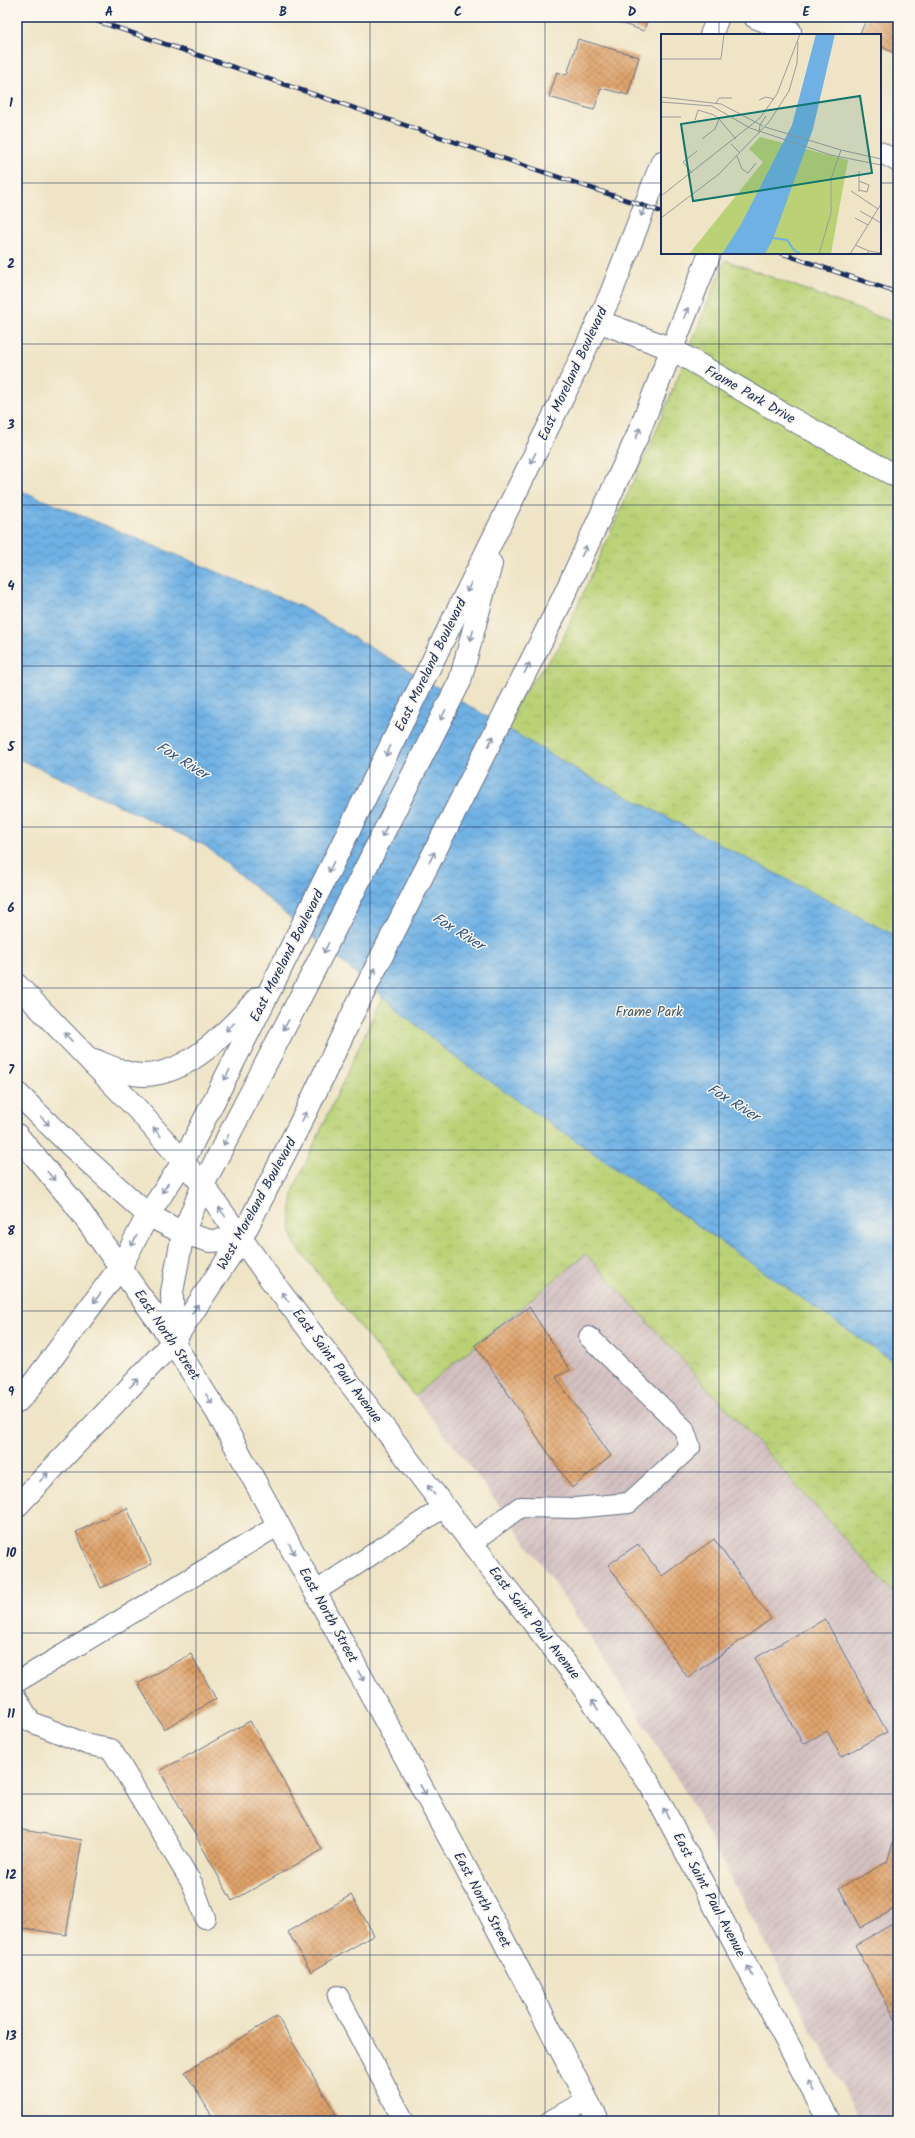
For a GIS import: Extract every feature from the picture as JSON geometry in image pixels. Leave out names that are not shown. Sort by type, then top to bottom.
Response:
[{"type":"main road","points":[[711,34],[718,17]]},
{"type":"main road","points":[[755,17],[791,28]]},
{"type":"main road","name":"East Moreland Boulevard","points":[[183,1162],[276,978],[598,322],[661,164]]},
{"type":"main road","points":[[672,349],[710,254]]},
{"type":"main road","name":"Frame Park Drive","points":[[598,322],[672,349],[790,418],[898,477]]},
{"type":"main road","name":"West Moreland Boulevard","points":[[17,1506],[174,1342],[241,1239],[562,600],[629,453],[672,349]]},
{"type":"main road","points":[[174,1342],[172,1292],[183,1233],[203,1184],[304,990],[460,681],[504,516]]},
{"type":"main road","points":[[87,1056],[117,1070],[143,1075],[167,1072],[197,1056],[234,1024],[276,978]]},
{"type":"main road","points":[[17,985],[138,1110],[183,1162],[148,1215],[121,1266],[29,1389],[17,1402]]},
{"type":"main road","points":[[17,1093],[69,1144],[148,1215],[183,1233],[210,1242],[241,1239]]},
{"type":"main road","name":"East North Street","points":[[17,1135],[76,1204],[121,1266],[174,1342],[218,1414],[462,1861],[598,2121]]},
{"type":"main road","name":"East Saint Paul Avenue","points":[[183,1162],[203,1184],[241,1239],[444,1507],[576,1677],[651,1786],[829,2121]]},
{"type":"lane","points":[[881,153],[898,162]]},
{"type":"lane","points":[[472,1543],[520,1507],[575,1508],[629,1503],[690,1447],[684,1429],[589,1337]]},
{"type":"lane","points":[[315,1592],[444,1507]]},
{"type":"lane","points":[[17,1682],[279,1525]]},
{"type":"lane","points":[[17,1699],[31,1722],[89,1745],[111,1749],[193,1886],[205,1918]]},
{"type":"lane","points":[[338,1996],[404,2121]]},
{"type":"lane","points":[[550,2121],[587,2100]]},
{"type":"shaded area","points":[[586,1254],[898,1597],[898,2121],[861,2121],[684,1790],[603,1657],[547,1572],[474,1471],[414,1396]]},
{"type":"green space","name":"Frame Park","points":[[725,260],[898,324],[898,1597],[586,1254],[414,1396],[295,1244],[291,1229],[291,1208],[295,1186],[519,699],[559,647],[656,431]]},
{"type":"water","name":"Fox River","points":[[17,489],[302,607],[584,774],[898,937],[898,1365],[448,1052],[206,846],[17,758]]},
{"type":"building","points":[[603,17],[648,17],[644,31]]},
{"type":"building","points":[[868,17],[898,17],[898,55],[881,46],[881,34],[860,34]]},
{"type":"building","points":[[578,39],[639,57],[628,95],[601,88],[594,110],[549,97],[557,72],[567,75]]},
{"type":"building","points":[[529,1307],[570,1370],[556,1377],[611,1456],[572,1488],[475,1345]]},
{"type":"building","points":[[127,1508],[152,1564],[101,1588],[76,1532]]},
{"type":"building","points":[[714,1539],[771,1619],[688,1678],[608,1565],[638,1544],[662,1576]]},
{"type":"building","points":[[825,1619],[887,1732],[841,1757],[827,1731],[803,1744],[755,1658]]},
{"type":"building","points":[[191,1654],[216,1699],[164,1729],[138,1684]]},
{"type":"building","points":[[250,1721],[322,1850],[232,1901],[160,1771]]},
{"type":"building","points":[[17,1829],[82,1840],[66,1935],[17,1927]]},
{"type":"building","points":[[896,1833],[898,1833],[898,1907],[860,1928],[839,1888],[887,1862]]},
{"type":"building","points":[[351,1895],[374,1935],[311,1972],[288,1932]]},
{"type":"building","points":[[898,1921],[898,2024],[855,1945]]},
{"type":"building","points":[[277,2016],[340,2121],[215,2121],[185,2072]]},
{"type":"railway","points":[[85,17],[661,212]]},
{"type":"railway","points":[[784,254],[898,293]]}]
